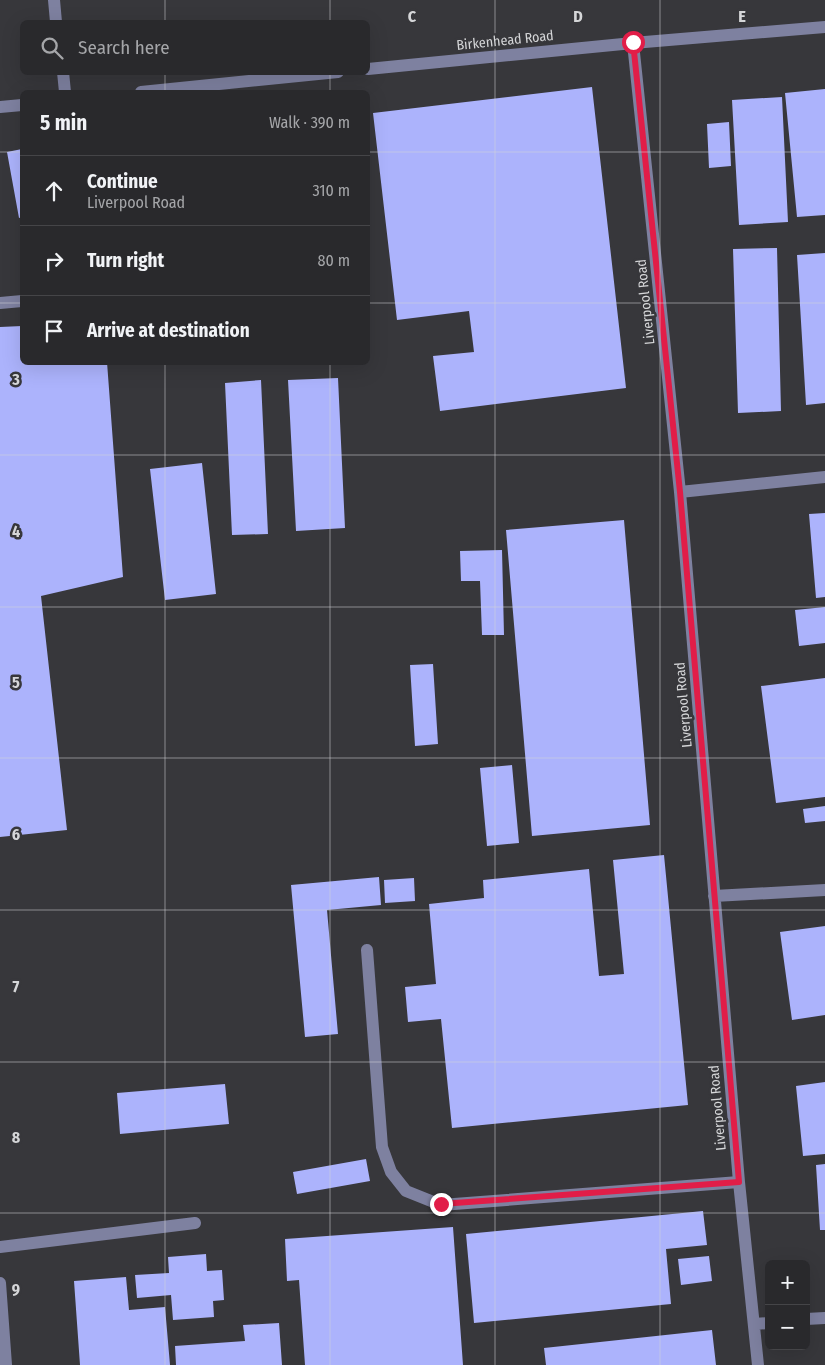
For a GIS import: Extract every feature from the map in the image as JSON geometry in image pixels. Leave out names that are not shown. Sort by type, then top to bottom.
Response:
[{"type":"street","points":[[54,0],[56,20]]},
{"type":"street","name":"Birkenhead Road","points":[[370,70],[633,42],[825,27]]},
{"type":"street","name":"Liverpool Road","points":[[633,42],[680,492],[739,1182],[756,1324],[758,1365]]},
{"type":"street","points":[[63,75],[65,90]]},
{"type":"street","points":[[161,90],[308,75]]},
{"type":"street","points":[[0,107],[20,105]]},
{"type":"street","points":[[0,303],[20,300]]},
{"type":"street","points":[[680,492],[825,478]]},
{"type":"street","points":[[714,896],[825,890]]},
{"type":"street","points":[[367,950],[382,1147],[391,1172],[406,1192],[441,1204],[739,1182]]},
{"type":"street","points":[[0,1247],[195,1223]]},
{"type":"street","points":[[0,1284],[6,1365]]},
{"type":"street","points":[[810,1319],[825,1318]]},
{"type":"street","points":[[756,1324],[765,1323]]},
{"type":"building","points":[[592,87],[626,388],[440,411],[433,356],[474,352],[469,311],[397,320],[373,113]]},
{"type":"building","points":[[825,89],[825,215],[797,217],[785,93]]},
{"type":"building","points":[[782,97],[788,222],[739,225],[732,100]]},
{"type":"building","points":[[729,122],[731,166],[709,168],[707,124]]},
{"type":"building","points":[[20,149],[19,218],[7,152]]},
{"type":"building","points":[[777,248],[781,411],[738,413],[733,249]]},
{"type":"building","points":[[825,253],[825,403],[806,405],[797,255]]},
{"type":"building","points":[[20,326],[20,365],[107,365],[123,577],[41,596],[67,830],[0,837],[0,327]]},
{"type":"building","points":[[338,378],[345,528],[296,531],[288,380]]},
{"type":"building","points":[[261,380],[268,534],[232,535],[225,383]]},
{"type":"building","points":[[202,463],[216,594],[165,600],[150,469]]},
{"type":"building","points":[[825,513],[825,597],[816,598],[809,514]]},
{"type":"building","points":[[624,520],[650,825],[532,836],[506,530]]},
{"type":"building","points":[[502,550],[504,635],[482,635],[480,581],[461,581],[460,551]]},
{"type":"building","points":[[825,607],[825,643],[799,646],[795,610]]},
{"type":"building","points":[[433,664],[438,744],[415,746],[410,665]]},
{"type":"building","points":[[825,678],[825,797],[776,803],[761,686]]},
{"type":"building","points":[[512,765],[519,843],[487,846],[480,768]]},
{"type":"building","points":[[825,806],[825,821],[805,823],[803,809]]},
{"type":"building","points":[[664,855],[688,1105],[452,1128],[441,1019],[408,1022],[405,987],[436,984],[429,904],[484,898],[483,880],[589,869],[599,976],[624,974],[613,860]]},
{"type":"building","points":[[379,877],[381,905],[327,910],[338,1034],[305,1037],[291,885]]},
{"type":"building","points":[[414,878],[415,901],[385,903],[384,880]]},
{"type":"building","points":[[825,926],[825,1015],[792,1020],[780,932]]},
{"type":"building","points":[[825,1082],[825,1154],[803,1156],[796,1086]]},
{"type":"building","points":[[225,1084],[229,1124],[120,1134],[117,1093]]},
{"type":"building","points":[[366,1159],[370,1181],[297,1194],[293,1172]]},
{"type":"building","points":[[825,1164],[825,1230],[820,1230],[816,1165]]},
{"type":"building","points":[[703,1211],[707,1245],[666,1249],[671,1304],[474,1323],[466,1234]]},
{"type":"building","points":[[453,1227],[463,1365],[305,1365],[299,1280],[287,1281],[285,1239]]},
{"type":"building","points":[[206,1254],[207,1271],[222,1270],[224,1300],[213,1301],[214,1317],[173,1320],[171,1295],[137,1298],[135,1275],[169,1273],[168,1257]]},
{"type":"building","points":[[709,1256],[712,1281],[681,1285],[678,1259]]},
{"type":"building","points":[[126,1277],[129,1310],[165,1307],[170,1365],[80,1365],[74,1281]]},
{"type":"building","points":[[279,1323],[282,1365],[176,1365],[175,1346],[245,1341],[243,1325]]},
{"type":"building","points":[[712,1330],[716,1365],[546,1365],[544,1348]]},
{"type":"route","points":[[441,1204],[739,1182],[680,492],[633,42]]}]
